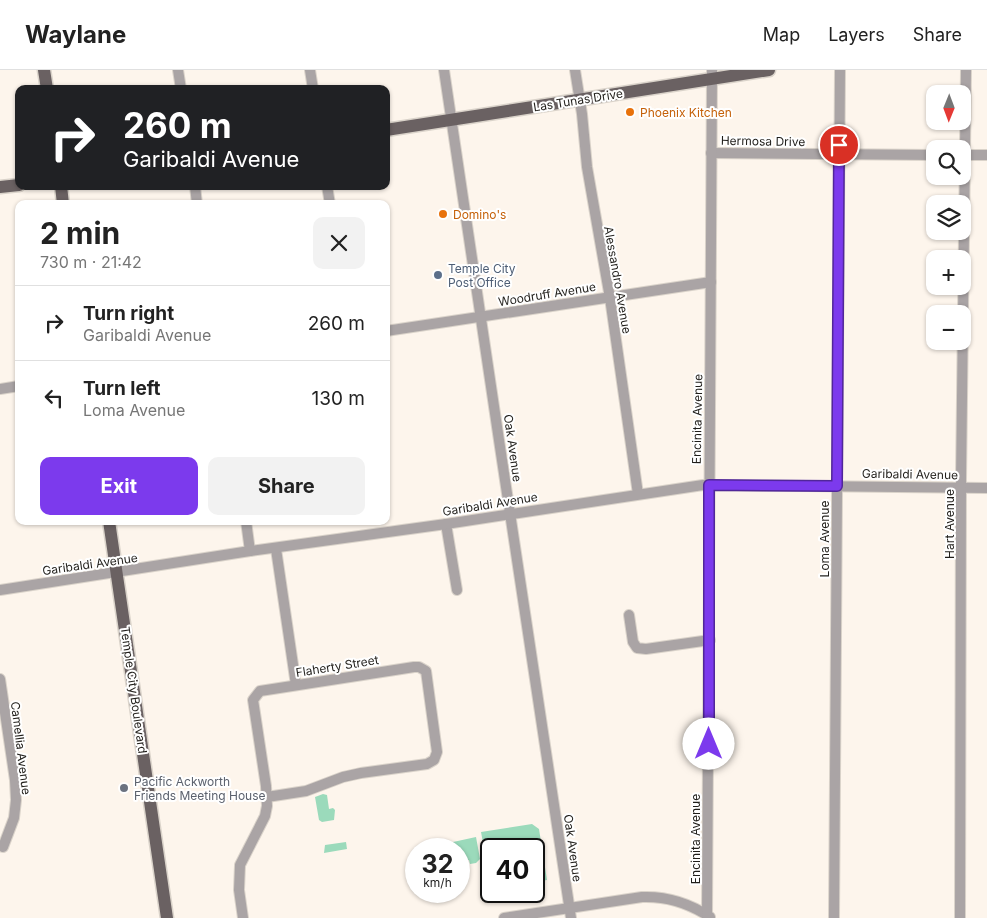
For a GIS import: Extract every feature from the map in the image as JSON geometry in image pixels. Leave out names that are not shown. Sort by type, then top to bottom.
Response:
[{"type":"main road","points":[[44,70],[46,85]]},
{"type":"main road","name":"Las Tunas Drive","points":[[390,129],[580,99],[712,75],[769,70]]},
{"type":"main road","points":[[0,187],[15,185]]},
{"type":"main road","name":"Temple City Boulevard","points":[[110,525],[167,918]]},
{"type":"street","points":[[178,70],[180,85]]},
{"type":"street","points":[[310,70],[312,85]]},
{"type":"street","name":"Oak Avenue","points":[[444,70],[463,209],[511,514],[570,913]]},
{"type":"street","name":"Alessandro Avenue","points":[[575,70],[595,217],[610,298],[638,494]]},
{"type":"street","name":"Loma Avenue","points":[[834,918],[840,70]]},
{"type":"street","name":"Hart Avenue","points":[[964,140],[966,70]]},
{"type":"street","name":"Encinita Avenue","points":[[708,917],[712,75]]},
{"type":"street","name":"Hermosa Drive","points":[[711,152],[926,155]]},
{"type":"street","points":[[971,155],[987,155]]},
{"type":"street","name":"Hart Avenue","points":[[960,918],[964,185]]},
{"type":"street","name":"Woodruff Avenue","points":[[390,330],[711,282]]},
{"type":"street","points":[[0,389],[15,387]]},
{"type":"street","name":"Garibaldi Avenue","points":[[0,590],[250,551],[276,549],[709,485],[987,488]]},
{"type":"street","points":[[446,524],[457,590]]},
{"type":"street","points":[[247,525],[250,551]]},
{"type":"street","points":[[379,525],[380,533]]},
{"type":"street","points":[[276,549],[296,685]]},
{"type":"street","points":[[629,615],[633,642],[638,648],[646,649],[710,640]]},
{"type":"street","name":"Flaherty Street","points":[[414,667],[424,669],[427,674],[437,752],[434,760],[427,764],[352,775],[306,791],[267,797],[253,700],[260,691],[296,685],[414,667]]},
{"type":"street","name":"Camellia Avenue","points":[[0,679],[15,780],[16,800],[14,818],[3,847]]},
{"type":"street","points":[[243,918],[238,876],[240,865],[265,816],[267,797]]},
{"type":"street","points":[[504,918],[570,913],[642,897],[658,897],[685,903],[708,917]]},
{"type":"green space","points":[[323,794],[327,795],[329,809],[333,808],[335,810],[334,820],[322,822],[319,820],[315,797]]},
{"type":"green space","points":[[532,824],[539,829],[540,838],[482,838],[481,832]]},
{"type":"green space","points":[[476,837],[480,859],[476,863],[470,864],[470,838]]},
{"type":"green space","points":[[346,842],[347,849],[324,853],[325,845]]},
{"type":"place","name":"Phoenix Kitchen","points":[[630,112]]},
{"type":"place","name":"Domino's","points":[[443,214]]},
{"type":"place","name":"Temple City Post Office","points":[[438,275]]},
{"type":"place","name":"Pacific Ackworth Friends Meeting House","points":[[124,788]]},
{"type":"route","points":[[709,744],[709,485],[837,486],[839,145]]}]
